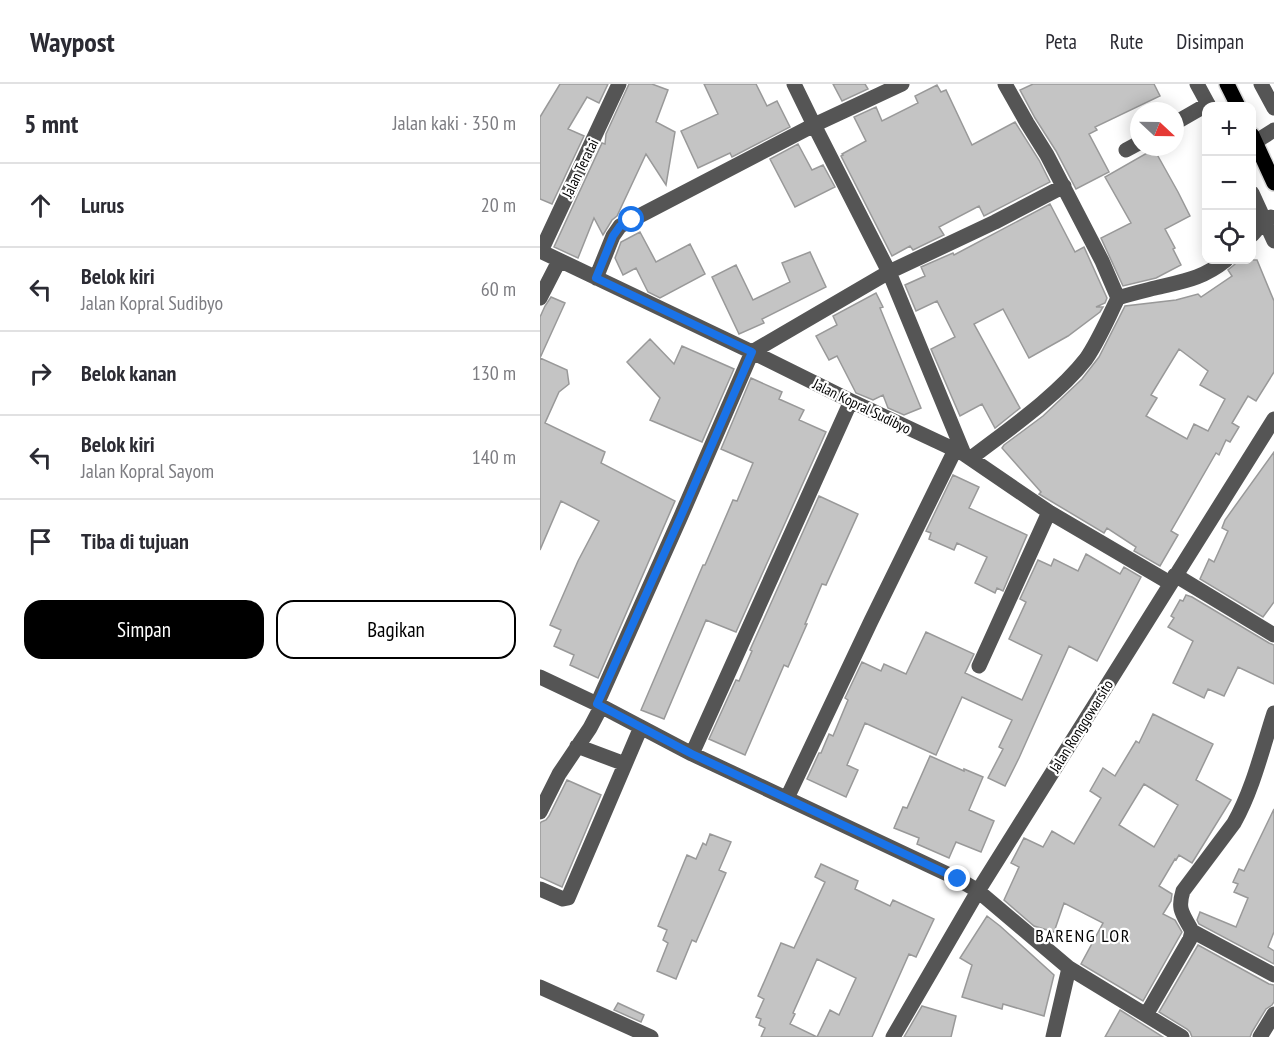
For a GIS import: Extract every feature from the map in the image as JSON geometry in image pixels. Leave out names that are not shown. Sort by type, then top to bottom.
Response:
[{"type":"main road","points":[[1227,84],[1236,102]]},
{"type":"main road","points":[[1256,144],[1274,183]]},
{"type":"street","name":"Jalan Teratai","points":[[541,251],[619,84]]},
{"type":"street","points":[[794,84],[889,272],[964,454]]},
{"type":"street","points":[[596,278],[613,236],[620,226],[814,125],[902,84]]},
{"type":"street","points":[[1005,84],[1064,186],[1118,298]]},
{"type":"street","points":[[1197,84],[1207,102]]},
{"type":"street","points":[[1262,84],[1274,108]]},
{"type":"street","points":[[1184,118],[1202,109]]},
{"type":"street","points":[[1256,137],[1274,130]]},
{"type":"street","points":[[540,812],[559,774],[590,728],[752,352],[889,272],[995,222],[1064,186]]},
{"type":"street","points":[[1256,200],[1270,218],[1274,241]]},
{"type":"street","points":[[1256,231],[1270,218]]},
{"type":"street","name":"Jalan Kopral Sudibyo","points":[[541,251],[964,454],[1049,512],[1274,635]]},
{"type":"street","points":[[540,298],[559,261]]},
{"type":"street","points":[[787,798],[871,621],[964,454],[1047,398],[1069,378],[1094,345],[1118,298],[1184,282],[1201,276],[1220,264]]},
{"type":"street","points":[[692,754],[851,401]]},
{"type":"street","name":"Jalan Ronggowarsito","points":[[893,1037],[978,891],[1274,419]]},
{"type":"street","points":[[979,666],[1049,512]]},
{"type":"street","points":[[1260,627],[1274,618]]},
{"type":"street","points":[[540,677],[692,754],[941,871],[978,891],[1069,968],[1182,1037]]},
{"type":"street","points":[[1274,713],[1241,811],[1183,891],[1180,900],[1180,909],[1192,931],[1274,975]]},
{"type":"street","points":[[540,889],[563,899],[568,898],[640,727]]},
{"type":"street","points":[[578,746],[625,764]]},
{"type":"street","points":[[1146,1015],[1190,939],[1192,931]]},
{"type":"street","points":[[1053,1037],[1069,968]]},
{"type":"street","points":[[540,987],[651,1037]]},
{"type":"street","points":[[1260,1037],[1274,1014]]},
{"type":"building","points":[[560,84],[608,84],[599,103],[587,97],[568,129],[584,136],[552,204],[540,199],[540,117]]},
{"type":"building","points":[[629,84],[652,84],[668,90],[656,122],[675,132],[666,185],[646,154],[617,216],[603,235],[594,218],[578,258],[554,247],[602,143],[605,144],[606,134]]},
{"type":"building","points":[[704,84],[756,84],[767,106],[777,101],[790,127],[732,157],[730,153],[698,168],[681,131],[718,114]]},
{"type":"building","points":[[833,84],[865,84],[868,89],[842,101]]},
{"type":"building","points":[[1033,84],[1154,84],[1160,96],[1147,102],[1130,102],[1130,110],[1095,127],[1097,130],[1089,134],[1109,172],[1076,189],[1020,90]]},
{"type":"building","points":[[937,85],[941,92],[946,90],[972,145],[1015,122],[1050,182],[984,216],[979,206],[939,227],[944,235],[913,250],[910,246],[892,256],[841,156],[866,141],[854,117],[876,107],[882,121],[918,103],[915,96]]},
{"type":"building","points":[[798,144],[812,170],[823,165],[835,187],[795,207],[770,159]]},
{"type":"building","points":[[1142,156],[1158,156],[1190,216],[1165,229],[1181,265],[1156,278],[1123,286],[1101,238],[1131,223],[1105,177]]},
{"type":"building","points":[[1050,204],[1075,252],[1084,247],[1107,298],[1105,303],[1096,307],[1103,307],[1100,312],[1068,336],[1029,358],[1003,309],[974,324],[1020,408],[995,428],[982,404],[960,416],[931,349],[955,337],[937,301],[916,311],[905,285],[925,276],[921,267],[953,253],[954,255]]},
{"type":"building","points":[[640,232],[656,262],[690,244],[705,274],[660,298],[648,292],[636,268],[623,275],[615,258],[621,242]]},
{"type":"building","points":[[810,252],[826,287],[762,319],[764,323],[739,334],[712,277],[736,265],[753,300],[790,282],[782,263]]},
{"type":"building","points":[[1257,260],[1274,301],[1274,372],[1256,401],[1248,396],[1232,423],[1239,427],[1230,442],[1226,440],[1219,455],[1216,453],[1171,531],[1178,535],[1160,566],[1134,551],[1136,547],[1107,528],[1104,533],[1039,494],[1041,492],[1002,448],[1043,416],[1082,379],[1099,357],[1125,306],[1176,300],[1198,294],[1201,297],[1232,276],[1228,270],[1235,264],[1256,264]],"holes":[[[1179,349],[1208,371],[1200,385],[1225,399],[1208,431],[1194,424],[1187,439],[1146,416],[1157,398],[1151,395]]]},
{"type":"building","points":[[876,293],[921,408],[904,415],[888,408],[883,395],[873,400],[856,393],[837,356],[829,360],[816,336],[837,325],[833,316]]},
{"type":"building","points":[[551,297],[565,303],[540,358],[540,317]]},
{"type":"building","points":[[650,339],[674,364],[682,346],[734,369],[702,442],[650,420],[660,398],[627,362]]},
{"type":"building","points":[[540,358],[567,370],[569,384],[559,392],[545,423],[605,452],[601,463],[675,501],[598,678],[570,665],[574,655],[554,646],[561,630],[550,625],[578,561],[599,521],[561,501],[540,550]]},
{"type":"building","points":[[751,378],[782,392],[779,399],[804,410],[799,420],[826,432],[736,632],[706,620],[664,719],[641,710],[703,565],[705,565],[733,500],[737,501],[753,463],[721,449]]},
{"type":"building","points":[[1274,452],[1274,602],[1263,617],[1200,579],[1209,559],[1214,562],[1228,531],[1222,528],[1225,520]]},
{"type":"building","points":[[953,475],[979,487],[969,508],[1027,535],[1003,591],[997,588],[995,593],[975,583],[987,557],[957,543],[954,550],[929,539],[931,533],[926,531]]},
{"type":"building","points":[[819,496],[858,514],[826,585],[822,584],[788,667],[784,665],[745,755],[709,739],[736,680],[739,681],[752,651],[750,650]]},
{"type":"building","points":[[1086,554],[1120,574],[1124,567],[1141,577],[1097,661],[1069,646],[1005,786],[988,778],[1003,749],[999,747],[1012,720],[962,697],[936,755],[865,723],[847,765],[858,770],[846,797],[807,779],[829,734],[833,736],[848,700],[845,698],[862,662],[881,671],[884,664],[906,674],[926,632],[974,654],[965,673],[1022,700],[1042,655],[1009,639],[1026,602],[1020,599],[1038,560],[1051,566],[1054,559],[1078,571]]},
{"type":"building","points":[[1186,595],[1274,645],[1274,684],[1238,667],[1224,696],[1208,689],[1204,698],[1173,683],[1193,641],[1168,627],[1174,618],[1171,616],[1180,600],[1183,601]]},
{"type":"building","points":[[1153,714],[1213,744],[1196,780],[1231,800],[1192,863],[1179,855],[1159,886],[1172,894],[1171,901],[1163,914],[1175,920],[1182,932],[1143,1001],[1081,964],[1103,923],[1064,903],[1054,932],[1034,926],[1004,900],[1019,867],[1011,863],[1024,838],[1043,847],[1052,831],[1074,844],[1101,798],[1090,791],[1103,768],[1115,776],[1136,741],[1139,743]],"holes":[[[1144,784],[1178,805],[1154,847],[1119,825]]]},
{"type":"building","points":[[930,756],[983,777],[969,810],[994,821],[981,852],[956,842],[949,858],[917,844],[919,838],[894,828],[903,807],[907,808]]},
{"type":"building","points":[[567,780],[601,795],[562,887],[540,877],[540,824],[549,816]]},
{"type":"building","points":[[1274,809],[1274,932],[1268,947],[1274,951],[1274,964],[1199,924],[1197,920],[1200,912],[1236,927],[1248,898],[1234,892],[1238,884],[1233,882],[1239,869],[1244,871]]},
{"type":"building","points":[[710,834],[731,842],[719,870],[726,873],[696,942],[692,940],[676,979],[657,971],[668,943],[663,940],[667,930],[658,926],[687,855],[696,859],[703,843],[706,845]]},
{"type":"building","points":[[821,864],[858,881],[855,889],[890,906],[893,900],[934,919],[916,957],[909,954],[872,1037],[761,1037],[765,1028],[759,1025],[761,1019],[756,1017],[764,999],[758,996],[781,943],[794,948],[825,882],[815,877]],"holes":[[[817,959],[856,978],[839,1015],[830,1010],[817,1037],[790,1024]]]},
{"type":"building","points":[[987,916],[1054,975],[1044,1016],[1003,1004],[1002,1009],[962,997],[972,965],[960,958]]},
{"type":"building","points":[[1198,945],[1274,985],[1274,1002],[1266,1009],[1250,1037],[1192,1037],[1187,1029],[1159,1012]]},
{"type":"building","points":[[618,1003],[644,1015],[641,1022],[614,1010]]},
{"type":"building","points":[[922,1006],[956,1016],[951,1037],[904,1037]]},
{"type":"building","points":[[1120,1010],[1163,1037],[1105,1037]]},
{"type":"district","name":"BARENG LOR","points":[[1083,935]]},
{"type":"route","points":[[632,220],[620,226],[613,236],[596,278],[752,352],[597,704],[692,754],[958,879]]}]
